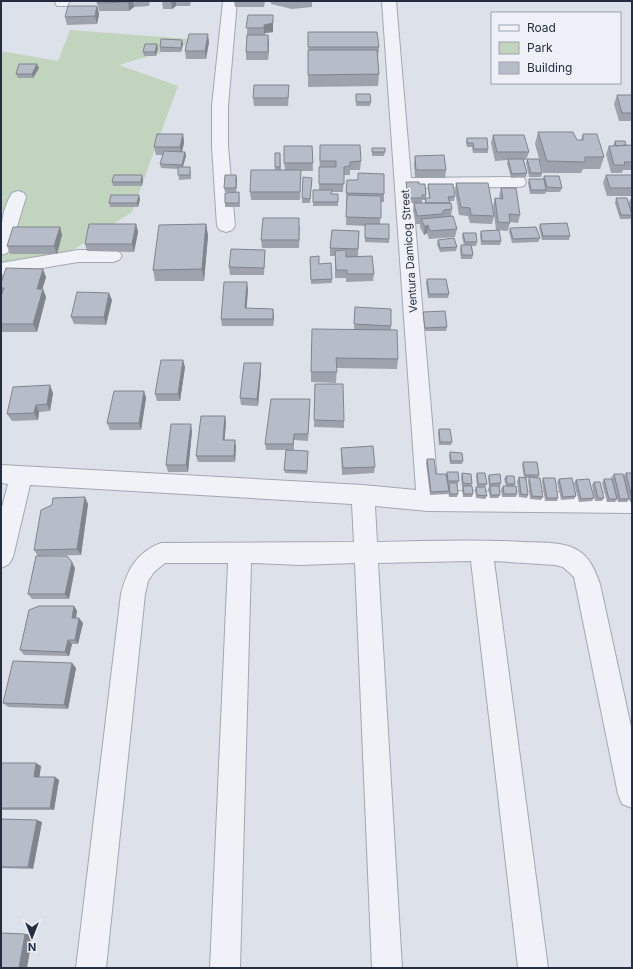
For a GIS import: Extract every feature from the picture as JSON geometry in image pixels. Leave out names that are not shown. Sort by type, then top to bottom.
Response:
[{"type":"street","points":[[226,226],[220,146],[220,106],[230,1]]},
{"type":"street","name":"Ventura Damicog Street","points":[[389,1],[428,501]]},
{"type":"street","points":[[404,183],[518,182]]},
{"type":"street","points":[[1,249],[18,197]]},
{"type":"street","points":[[1,269],[64,258],[113,256]]},
{"type":"street","points":[[1,557],[11,475],[363,495],[428,501],[632,503]]},
{"type":"street","points":[[363,495],[387,968]]},
{"type":"street","points":[[481,550],[533,968]]},
{"type":"street","points":[[91,968],[133,594],[137,576],[146,564],[161,553],[240,552],[300,554],[481,550],[555,554],[570,558],[579,565],[584,572],[632,794]]},
{"type":"street","points":[[225,968],[240,552]]},
{"type":"green space","points":[[70,30],[203,40],[119,65],[178,86],[132,212],[1,296],[1,51],[58,61]]},
{"type":"building","points":[[98,1],[129,1],[97,3]]},
{"type":"building","points":[[68,6],[97,6],[95,16],[65,17]]},
{"type":"building","points":[[248,15],[273,15],[273,23],[264,25],[264,28],[246,28]]},
{"type":"building","points":[[308,32],[377,32],[379,47],[308,47]]},
{"type":"building","points":[[189,34],[208,34],[205,51],[185,51]]},
{"type":"building","points":[[247,35],[268,35],[268,52],[246,52]]},
{"type":"building","points":[[161,39],[182,40],[181,48],[160,47]]},
{"type":"building","points":[[145,44],[157,44],[155,52],[143,52]]},
{"type":"building","points":[[308,50],[377,50],[379,74],[308,75]]},
{"type":"building","points":[[19,64],[37,64],[32,74],[16,74]]},
{"type":"building","points":[[254,85],[289,85],[288,98],[253,98]]},
{"type":"building","points":[[356,94],[370,94],[371,102],[356,102]]},
{"type":"building","points":[[617,95],[632,95],[632,113],[622,113]]},
{"type":"building","points":[[538,132],[573,132],[577,140],[583,140],[583,134],[597,134],[604,157],[585,157],[585,162],[547,161]]},
{"type":"building","points":[[157,134],[183,134],[180,147],[154,147]]},
{"type":"building","points":[[493,135],[524,135],[529,152],[497,152]]},
{"type":"building","points":[[467,138],[487,138],[488,149],[474,149],[473,143],[467,143]]},
{"type":"building","points":[[615,141],[625,141],[626,145],[616,146]]},
{"type":"building","points":[[320,145],[360,145],[361,161],[350,162],[350,166],[344,167],[344,184],[319,184],[319,167],[336,167],[336,161],[320,161]]},
{"type":"building","points":[[632,145],[632,162],[624,162],[625,165],[614,165],[609,146]]},
{"type":"building","points":[[284,146],[312,146],[313,163],[284,163]]},
{"type":"building","points":[[372,148],[385,148],[385,152],[372,152]]},
{"type":"building","points":[[164,151],[185,152],[182,165],[160,164]]},
{"type":"building","points":[[275,153],[280,153],[280,167],[275,167]]},
{"type":"building","points":[[444,155],[446,170],[416,170],[415,156]]},
{"type":"building","points":[[508,159],[523,159],[527,173],[512,174]]},
{"type":"building","points":[[527,159],[539,159],[542,173],[531,173]]},
{"type":"building","points":[[178,167],[190,167],[190,175],[178,175]]},
{"type":"building","points":[[251,170],[301,170],[300,192],[250,192]]},
{"type":"building","points":[[358,173],[384,174],[384,194],[346,193],[347,180],[358,180]]},
{"type":"building","points":[[114,175],[142,175],[141,182],[112,182]]},
{"type":"building","points":[[225,175],[236,175],[236,188],[224,188]]},
{"type":"building","points":[[606,175],[632,175],[632,188],[610,188]]},
{"type":"building","points":[[544,176],[559,176],[562,188],[547,187]]},
{"type":"building","points":[[303,177],[312,178],[310,199],[302,198]]},
{"type":"building","points":[[529,179],[544,179],[546,190],[531,190]]},
{"type":"building","points":[[406,182],[419,182],[419,184],[425,184],[426,195],[422,195],[422,198],[408,198]]},
{"type":"building","points":[[456,183],[488,183],[494,216],[471,215],[470,208],[461,207]]},
{"type":"building","points":[[428,184],[453,184],[455,196],[448,197],[450,203],[426,203],[425,198],[430,198]]},
{"type":"building","points":[[501,188],[516,188],[520,215],[509,214],[510,223],[498,222],[495,198],[503,199]]},
{"type":"building","points":[[313,190],[332,190],[331,194],[338,194],[338,202],[313,202]]},
{"type":"building","points":[[239,192],[239,203],[225,203],[225,193]]},
{"type":"building","points":[[111,195],[139,195],[137,203],[109,203]]},
{"type":"building","points":[[347,195],[381,196],[381,218],[346,217]]},
{"type":"building","points":[[616,198],[627,198],[632,215],[621,215]]},
{"type":"building","points":[[414,203],[451,203],[452,209],[444,210],[442,214],[417,216]]},
{"type":"building","points":[[453,216],[457,229],[430,231],[428,225],[425,227],[421,219]]},
{"type":"building","points":[[263,218],[299,218],[299,240],[261,240]]},
{"type":"building","points":[[567,223],[570,236],[543,236],[540,224]]},
{"type":"building","points":[[89,224],[136,224],[132,244],[85,244]]},
{"type":"building","points":[[206,224],[202,269],[153,270],[159,225]]},
{"type":"building","points":[[365,224],[389,224],[389,239],[365,238]]},
{"type":"building","points":[[13,227],[60,227],[54,246],[7,246]]},
{"type":"building","points":[[536,227],[540,238],[513,239],[510,228]]},
{"type":"building","points":[[332,230],[359,231],[358,249],[330,248]]},
{"type":"building","points":[[499,230],[501,241],[482,241],[481,231]]},
{"type":"building","points":[[463,233],[476,233],[477,242],[465,242]]},
{"type":"building","points":[[454,238],[457,247],[440,248],[438,240]]},
{"type":"building","points":[[461,245],[471,245],[473,255],[462,255]]},
{"type":"building","points":[[231,249],[265,250],[264,268],[229,267]]},
{"type":"building","points":[[346,250],[346,257],[372,256],[374,274],[347,274],[347,270],[336,270],[335,251]]},
{"type":"building","points":[[319,256],[319,264],[331,263],[332,279],[311,280],[310,257]]},
{"type":"building","points":[[6,268],[43,269],[37,289],[43,289],[33,324],[1,324],[1,296],[4,288],[1,288],[1,283]]},
{"type":"building","points":[[427,279],[446,279],[449,294],[429,294]]},
{"type":"building","points":[[224,282],[247,282],[245,308],[273,309],[273,319],[221,319]]},
{"type":"building","points":[[77,292],[109,293],[104,317],[71,317]]},
{"type":"building","points":[[355,307],[391,309],[391,326],[354,324]]},
{"type":"building","points":[[445,311],[447,327],[425,328],[423,312]]},
{"type":"building","points":[[312,329],[397,330],[398,359],[336,358],[337,372],[311,372]]},
{"type":"building","points":[[161,360],[183,360],[178,394],[155,394]]},
{"type":"building","points":[[244,363],[261,363],[257,399],[240,398]]},
{"type":"building","points":[[315,384],[343,384],[344,421],[314,420]]},
{"type":"building","points":[[50,385],[47,404],[36,405],[34,413],[7,414],[13,387]]},
{"type":"building","points":[[114,391],[144,391],[139,423],[107,423]]},
{"type":"building","points":[[271,399],[310,399],[308,434],[294,434],[293,444],[265,444]]},
{"type":"building","points":[[201,416],[225,416],[223,440],[235,440],[234,456],[196,456]]},
{"type":"building","points":[[171,424],[191,424],[186,465],[166,465]]},
{"type":"building","points":[[439,429],[450,429],[452,442],[440,442]]},
{"type":"building","points":[[373,446],[375,467],[343,468],[341,448]]},
{"type":"building","points":[[286,450],[308,451],[307,471],[284,470]]},
{"type":"building","points":[[450,452],[462,453],[463,461],[451,461]]},
{"type":"building","points":[[427,459],[434,459],[436,474],[446,474],[449,491],[431,492]]},
{"type":"building","points":[[523,462],[537,462],[539,475],[525,475]]},
{"type":"building","points":[[447,472],[458,472],[459,481],[448,481]]},
{"type":"building","points":[[462,473],[471,474],[472,484],[463,483]]},
{"type":"building","points":[[477,473],[485,473],[487,484],[478,484]]},
{"type":"building","points":[[626,473],[632,473],[632,498]]},
{"type":"building","points":[[500,474],[501,483],[490,484],[489,475]]},
{"type":"building","points":[[614,474],[623,474],[629,499],[620,499]]},
{"type":"building","points":[[506,476],[514,476],[515,484],[507,484]]},
{"type":"building","points":[[519,477],[526,478],[528,495],[521,494]]},
{"type":"building","points":[[529,477],[540,478],[543,497],[532,496]]},
{"type":"building","points":[[543,478],[555,478],[558,498],[547,498]]},
{"type":"building","points":[[572,478],[576,496],[563,497],[559,479]]},
{"type":"building","points":[[589,479],[594,498],[581,499],[576,480]]},
{"type":"building","points":[[604,479],[612,479],[617,499],[609,499]]},
{"type":"building","points":[[594,482],[600,482],[604,498],[598,498]]},
{"type":"building","points":[[449,483],[457,483],[458,494],[450,494]]},
{"type":"building","points":[[463,486],[472,486],[473,494],[464,494]]},
{"type":"building","points":[[490,486],[499,486],[500,495],[491,495]]},
{"type":"building","points":[[503,486],[516,486],[517,494],[504,494]]},
{"type":"building","points":[[476,487],[485,487],[487,496],[477,495]]},
{"type":"building","points":[[85,497],[77,549],[34,550],[41,510],[52,505],[53,498]]},
{"type":"building","points":[[36,556],[67,556],[72,562],[65,594],[28,594]]},
{"type":"building","points":[[39,606],[74,606],[72,618],[79,618],[75,640],[68,640],[65,652],[20,650],[29,610]]},
{"type":"building","points":[[13,661],[72,663],[64,705],[3,703]]},
{"type":"building","points":[[1,763],[36,763],[34,777],[55,777],[50,808],[1,808]]},
{"type":"building","points":[[1,819],[37,820],[28,867],[1,867]]},
{"type":"building","points":[[1,933],[25,934],[19,968],[1,968]]}]
